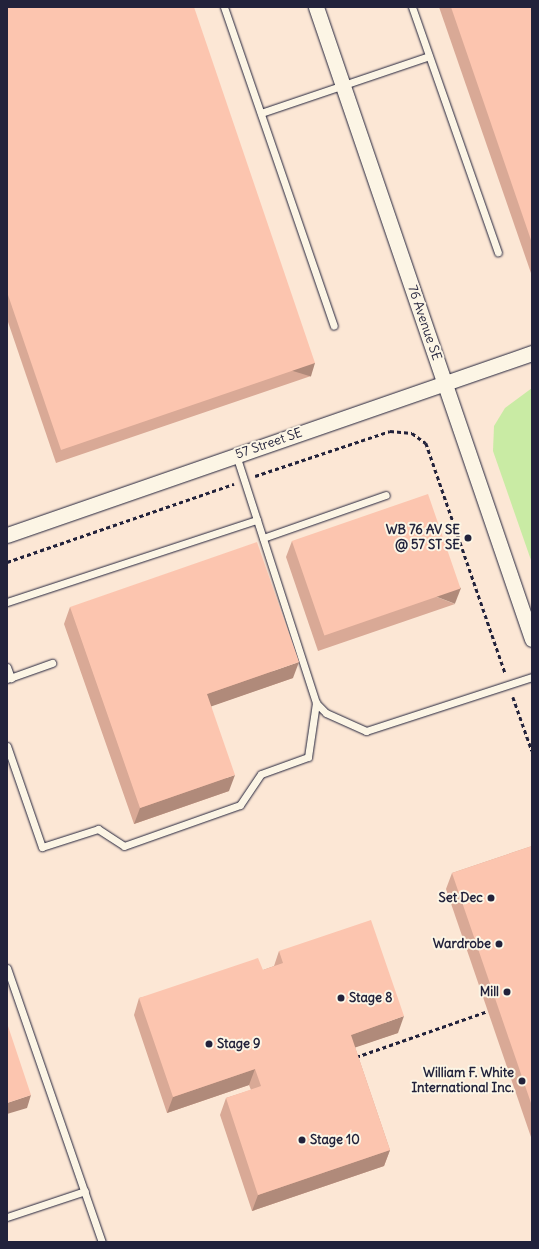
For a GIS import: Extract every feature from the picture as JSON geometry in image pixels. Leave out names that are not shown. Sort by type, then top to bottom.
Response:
[{"type":"street","name":"76 Avenue SE","points":[[316,7],[532,640]]},
{"type":"street","name":"57 Street SE","points":[[7,535],[532,353]]},
{"type":"lane","points":[[224,7],[334,326]]},
{"type":"lane","points":[[412,7],[498,252]]},
{"type":"lane","points":[[260,113],[429,56]]},
{"type":"lane","points":[[7,746],[42,847],[98,829],[124,846],[240,805],[261,774],[308,757],[316,703],[236,455]]},
{"type":"lane","points":[[263,538],[386,495]]},
{"type":"lane","points":[[7,602],[257,520]]},
{"type":"lane","points":[[7,667],[9,678],[52,663]]},
{"type":"lane","points":[[316,703],[326,713],[366,731],[532,677]]},
{"type":"lane","points":[[7,968],[102,1242]]},
{"type":"lane","points":[[7,1218],[85,1191]]},
{"type":"path","points":[[7,562],[390,431],[412,433],[426,443],[532,751]]},
{"type":"path","points":[[355,1057],[488,1011]]},
{"type":"shaded area","points":[[7,7],[532,7],[532,1242],[7,1242]]},
{"type":"green space","points":[[532,388],[532,563],[493,451],[494,426],[505,408]]},
{"type":"building","points":[[7,7],[194,7],[315,363],[61,450],[7,292]]},
{"type":"building","points":[[451,7],[532,7],[532,243]]},
{"type":"building","points":[[428,494],[461,589],[324,635],[292,541]]},
{"type":"building","points":[[257,542],[299,662],[207,694],[235,775],[140,808],[70,607]]},
{"type":"building","points":[[532,846],[532,1106],[452,873]]},
{"type":"building","points":[[371,920],[404,1016],[351,1035],[390,1150],[258,1195],[226,1098],[261,1086],[255,1069],[173,1097],[139,998],[258,958],[263,970],[283,963],[279,951]]},
{"type":"building","points":[[7,1023],[31,1095],[7,1103]]},
{"type":"place","name":"WB 76 AV SE @ 57 ST SE","points":[[468,538]]},
{"type":"place","name":"Set Dec","points":[[491,898]]},
{"type":"place","name":"Wardrobe","points":[[499,944]]},
{"type":"place","name":"Mill","points":[[507,992]]},
{"type":"place","name":"Stage 8","points":[[341,998]]},
{"type":"place","name":"Stage 9","points":[[209,1044]]},
{"type":"place","name":"William F. White International Inc.","points":[[522,1081]]},
{"type":"place","name":"Stage 10","points":[[302,1140]]}]
